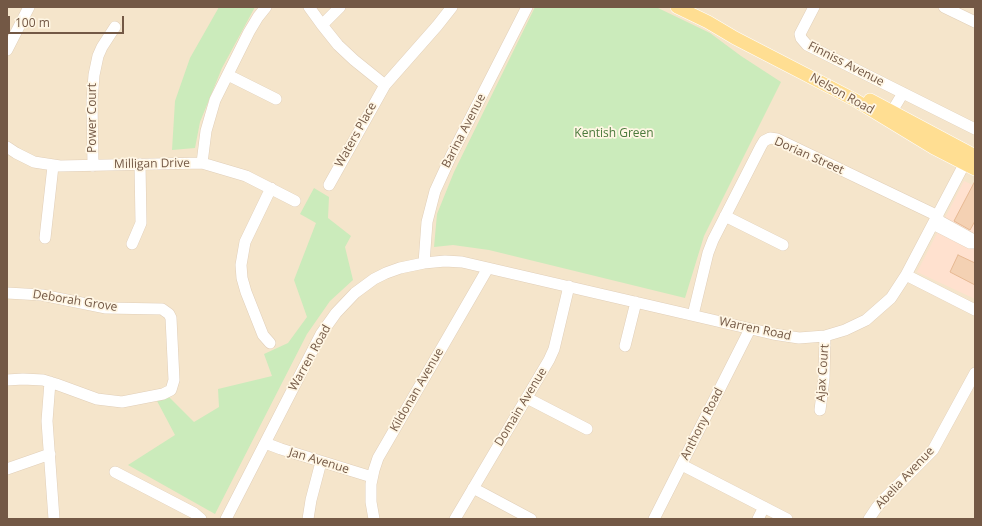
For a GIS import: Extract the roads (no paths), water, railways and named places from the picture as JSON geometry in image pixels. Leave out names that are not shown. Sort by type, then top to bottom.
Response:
[{"type":"main road","name":"Nelson Road","points":[[678,7],[708,22],[722,26],[742,35],[971,160]]},
{"type":"street","points":[[7,50],[10,35],[29,7]]},
{"type":"street","name":"Milligan Drive","points":[[7,147],[30,160],[53,166],[202,163],[206,131],[215,100],[256,21],[266,7]]},
{"type":"street","points":[[309,7],[345,52],[385,85]]},
{"type":"street","points":[[322,25],[340,7]]},
{"type":"street","name":"Waters Place","points":[[329,185],[385,85],[452,7]]},
{"type":"street","name":"Barina Avenue","points":[[424,263],[427,222],[430,205],[436,187],[527,7]]},
{"type":"street","name":"Finniss Avenue","points":[[814,7],[800,34],[803,41],[812,48],[975,129]]},
{"type":"street","points":[[944,7],[975,22]]},
{"type":"street","name":"Power Court","points":[[93,166],[92,101],[94,75],[98,56],[106,39],[115,27]]},
{"type":"street","points":[[228,75],[276,99]]},
{"type":"street","points":[[890,115],[903,93]]},
{"type":"street","name":"Dorian Street","points":[[693,315],[708,253],[713,240],[761,146],[770,138],[778,139],[936,220]]},
{"type":"street","name":"Warren Road","points":[[226,519],[321,334],[336,314],[355,293],[374,279],[400,268],[424,263],[453,261],[569,286],[788,337],[810,338],[826,336],[851,328],[866,320],[876,313],[891,298],[906,275],[971,160]]},
{"type":"street","points":[[202,163],[239,173],[295,201]]},
{"type":"street","points":[[132,244],[142,220],[140,164]]},
{"type":"street","points":[[45,238],[53,166]]},
{"type":"street","points":[[270,343],[263,335],[246,292],[242,278],[241,264],[245,242],[271,188]]},
{"type":"street","points":[[725,216],[783,245]]},
{"type":"street","name":"Kildonan Avenue","points":[[374,519],[371,502],[372,477],[381,452],[488,268]]},
{"type":"street","points":[[906,275],[975,310]]},
{"type":"street","name":"Domain Avenue","points":[[455,519],[552,354],[569,286]]},
{"type":"street","name":"Deborah Grove","points":[[7,293],[42,295],[106,308],[159,308],[169,314],[172,324],[174,380],[171,390],[168,392],[131,401],[116,402],[98,399],[50,382]]},
{"type":"street","points":[[625,346],[636,302]]},
{"type":"street","name":"Anthony Road","points":[[654,519],[750,329]]},
{"type":"street","name":"Ajax Court","points":[[820,410],[826,336]]},
{"type":"street","name":"Abelia Avenue","points":[[870,519],[884,499],[933,450],[975,373]]},
{"type":"street","points":[[7,380],[23,378],[50,382],[47,421],[54,519]]},
{"type":"street","points":[[526,398],[587,429]]},
{"type":"street","name":"Jan Avenue","points":[[265,443],[276,448],[372,477]]},
{"type":"street","points":[[7,469],[50,454]]},
{"type":"street","points":[[308,519],[311,500],[321,462]]},
{"type":"street","points":[[682,466],[787,519]]},
{"type":"street","points":[[115,472],[194,513],[201,519]]},
{"type":"street","points":[[473,488],[531,519]]},
{"type":"street","points":[[758,519],[764,507]]},
{"type":"park label","name":"Kentish Green","points":[[614,134]]}]
